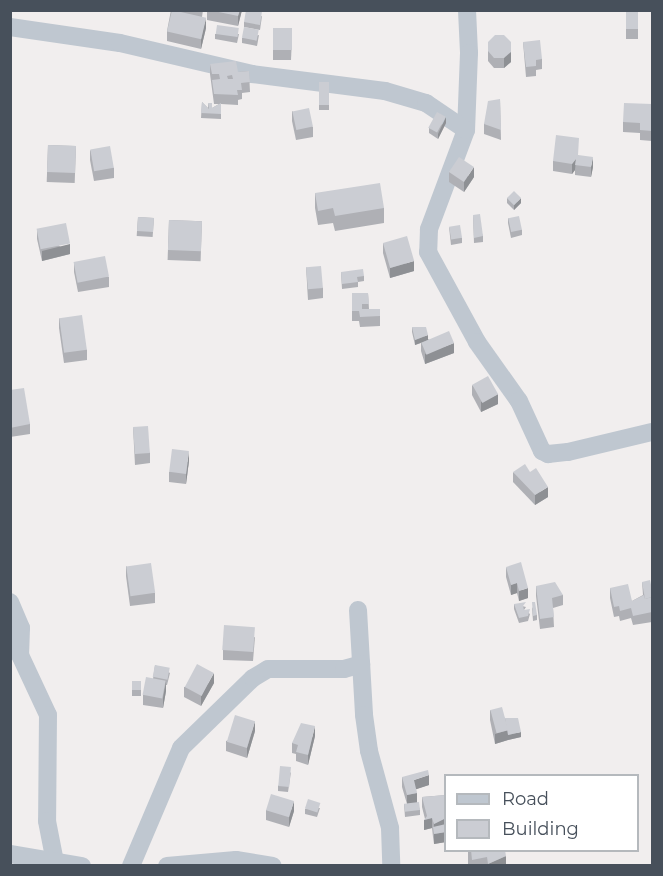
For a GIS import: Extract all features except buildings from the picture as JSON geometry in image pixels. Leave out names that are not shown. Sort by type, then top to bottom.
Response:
[{"type":"street","points":[[466,10],[470,53],[466,130],[450,164],[429,229],[428,252],[477,342],[519,401],[540,448],[548,454],[568,452],[652,432]]},
{"type":"street","points":[[10,27],[120,43],[252,74],[385,91],[426,103],[466,130]]},
{"type":"street","points":[[10,602],[21,628],[20,655],[48,715],[47,821],[54,858]]},
{"type":"street","points":[[358,610],[369,751],[390,828],[391,866]]},
{"type":"street","points":[[130,866],[181,748],[253,678],[268,669],[344,669],[361,664]]},
{"type":"street","points":[[10,854],[54,858],[82,866]]},
{"type":"street","points":[[167,866],[236,860],[273,866]]}]
